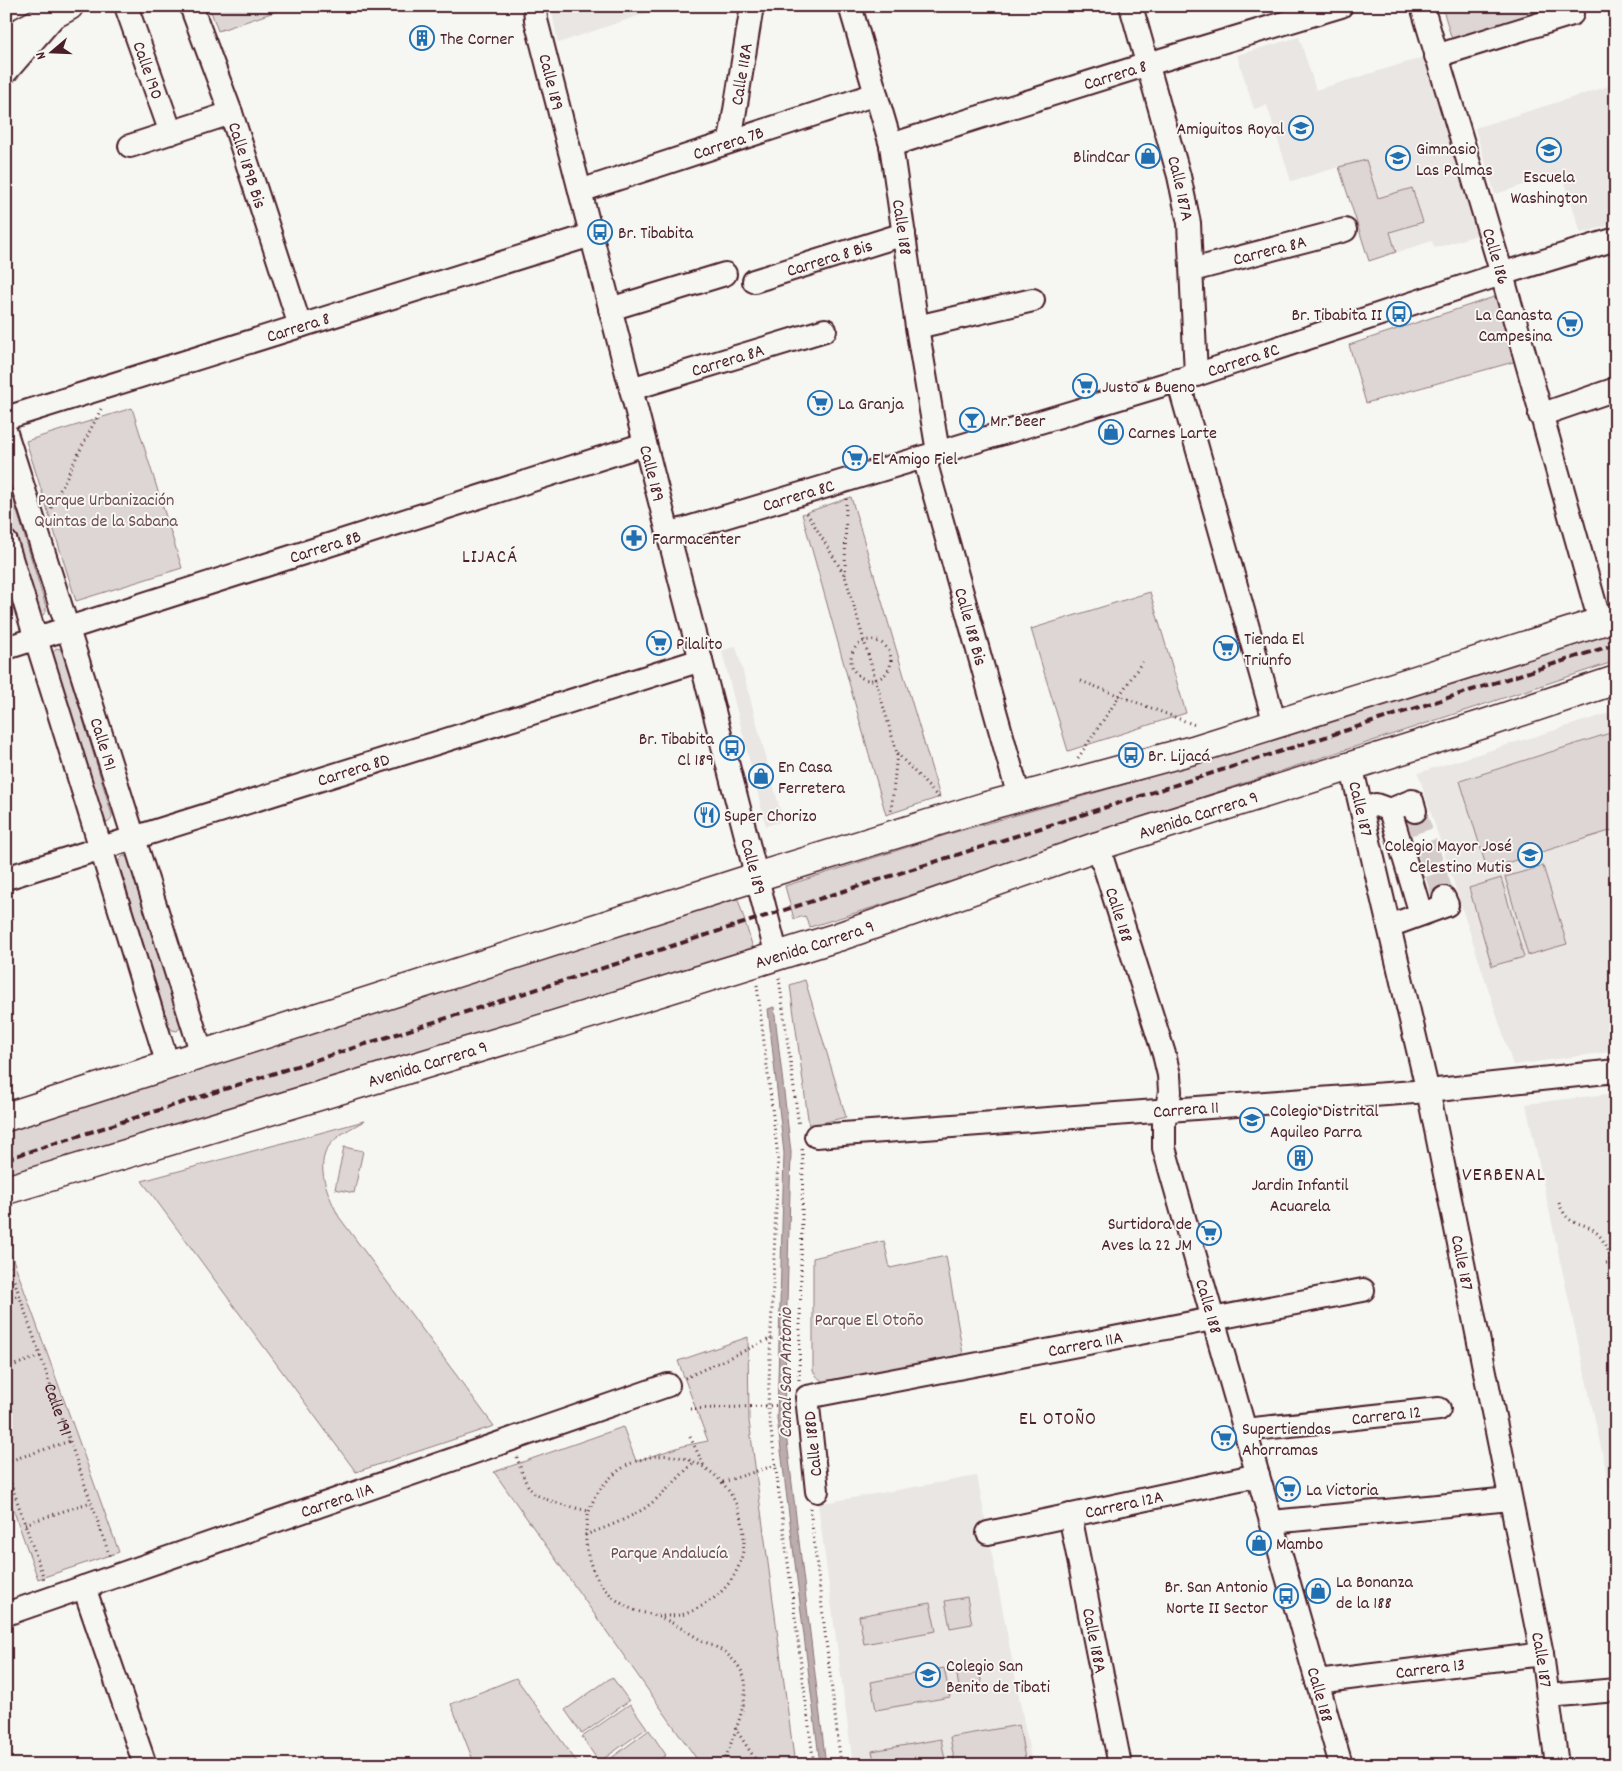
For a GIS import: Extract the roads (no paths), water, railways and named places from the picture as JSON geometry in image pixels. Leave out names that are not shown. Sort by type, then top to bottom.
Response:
[{"type":"main road","points":[[6,40],[63,10]]},
{"type":"main road","points":[[6,1117],[756,877],[1020,797],[1192,750],[1608,620]]},
{"type":"main road","name":"Avenida Carrera 9","points":[[6,1190],[516,1037],[778,966],[838,937],[1098,846],[1487,723],[1616,680]]},
{"type":"street","name":"Calle 190","points":[[126,6],[170,133]]},
{"type":"street","name":"Calle 189B Bis","points":[[191,6],[231,113],[300,326]]},
{"type":"street","name":"Calle 118A","points":[[730,142],[752,6]]},
{"type":"street","name":"Calle 188","points":[[850,6],[891,145],[917,327],[931,455]]},
{"type":"street","name":"Calle 187A","points":[[1131,6],[1179,176],[1189,224],[1192,270],[1187,378],[1276,724]]},
{"type":"street","name":"Carrera 8","points":[[891,145],[1148,64],[1341,6]]},
{"type":"street","name":"Calle 186","points":[[1422,6],[1501,274],[1540,415],[1608,620]]},
{"type":"street","points":[[6,72],[63,10]]},
{"type":"street","name":"Calle 189","points":[[532,11],[701,660],[778,966]]},
{"type":"street","points":[[1436,56],[1572,14]]},
{"type":"street","name":"Carrera 7B","points":[[580,191],[876,94]]},
{"type":"street","points":[[130,146],[231,113]]},
{"type":"street","name":"Carrera 8A","points":[[1192,270],[1346,230]]},
{"type":"street","name":"Carrera 8 Bis","points":[[754,281],[904,234]]},
{"type":"street","name":"Carrera 8","points":[[6,418],[591,235]]},
{"type":"street","name":"Carrera 8C","points":[[668,534],[1187,378],[1501,274],[1616,239]]},
{"type":"street","points":[[610,309],[725,274]]},
{"type":"street","points":[[917,327],[1033,300]]},
{"type":"street","name":"Carrera 8A","points":[[631,389],[825,330]]},
{"type":"street","points":[[1540,415],[1616,389]]},
{"type":"street","name":"Calle 191","points":[[6,433],[202,1054]]},
{"type":"street","name":"Carrera 8B","points":[[6,648],[645,444]]},
{"type":"street","name":"Calle 188 Bis","points":[[931,455],[1020,797]]},
{"type":"street","name":"Calle 191","points":[[6,542],[168,1065]]},
{"type":"street","name":"Carrera 8D","points":[[6,878],[701,660]]},
{"type":"street","name":"Calle 187","points":[[1351,765],[1428,1091],[1542,1654],[1557,1765]]},
{"type":"street","points":[[1359,799],[1390,810],[1412,801],[1415,811]]},
{"type":"street","points":[[1390,810],[1421,914]]},
{"type":"street","name":"Calle 188","points":[[1098,846],[1164,1054],[1170,1083],[1164,1122],[1164,1148],[1341,1765]]},
{"type":"street","points":[[1376,872],[1406,863]]},
{"type":"street","points":[[1389,926],[1446,905],[1444,898]]},
{"type":"street","name":"Carrera 11","points":[[805,1136],[1428,1091],[1616,1071]]},
{"type":"street","name":"Carrera 11A","points":[[801,1395],[1363,1290]]},
{"type":"street","name":"Carrera 11A","points":[[6,1614],[511,1440],[548,1416],[668,1385]]},
{"type":"street","name":"Calle 188D","points":[[801,1395],[814,1496]]},
{"type":"street","name":"Carrera 12","points":[[1245,1430],[1439,1410]]},
{"type":"street","name":"Carrera 12A","points":[[988,1533],[1258,1475]]},
{"type":"street","points":[[1272,1522],[1510,1499]]},
{"type":"street","name":"Calle 188A","points":[[1070,1516],[1120,1765]]},
{"type":"street","points":[[84,1587],[145,1765]]},
{"type":"street","name":"Carrera 13","points":[[1317,1682],[1542,1654]]},
{"type":"street","points":[[1548,1696],[1616,1690]]},
{"type":"water","name":"Canal San Antonio","points":[[774,1007],[791,1152],[784,1417],[826,1765],[820,1765],[777,1418],[784,1153],[768,1009]]},
{"type":"tunnel","points":[[1415,811],[1444,898]]},
{"type":"railway","points":[[6,1159],[1616,644]]},
{"type":"place","name":"The Corner","points":[[422,38]]},
{"type":"place","name":"Amiguitos Royal","points":[[1301,128]]},
{"type":"place","name":"Escuela Washington","points":[[1549,150]]},
{"type":"place","name":"BlindCar","points":[[1148,156]]},
{"type":"place","name":"Gimnasio Las Palmas","points":[[1398,158]]},
{"type":"place","name":"Br. Tibabita","points":[[600,232]]},
{"type":"place","name":"Br. Tibabita II","points":[[1399,314]]},
{"type":"place","name":"La Canasta Campesina","points":[[1570,324]]},
{"type":"place","name":"Justo & Bueno","points":[[1085,386]]},
{"type":"place","name":"La Granja","points":[[820,403]]},
{"type":"place","name":"Mr. Beer","points":[[972,420]]},
{"type":"place","name":"Carnes Larte","points":[[1111,432]]},
{"type":"place","name":"El Amigo Fiel","points":[[855,458]]},
{"type":"place","name":"Farmacenter","points":[[634,538]]},
{"type":"place","name":"Pilalito","points":[[659,643]]},
{"type":"place","name":"Tienda El Triunfo","points":[[1226,648]]},
{"type":"place","name":"Br. Tibabita Cl 189","points":[[732,748]]},
{"type":"place","name":"Br. Lijacá","points":[[1131,755]]},
{"type":"place","name":"En Casa Ferretera","points":[[761,776]]},
{"type":"place","name":"Super Chorizo","points":[[707,815]]},
{"type":"place","name":"Colegio Mayor José Celestino Mutis","points":[[1530,855]]},
{"type":"place","name":"Colegio Distrital Aquileo Parra","points":[[1252,1120]]},
{"type":"place","name":"Jardin Infantil Acuarela","points":[[1300,1158]]},
{"type":"place","name":"Surtidora de Aves la 22 JM","points":[[1209,1233]]},
{"type":"place","name":"Supertiendas Ahorramas","points":[[1224,1438]]},
{"type":"place","name":"La Victoria","points":[[1288,1489]]},
{"type":"place","name":"Mambo","points":[[1259,1543]]},
{"type":"place","name":"La Bonanza de la 188","points":[[1318,1591]]},
{"type":"place","name":"Br. San Antonio Norte II Sector","points":[[1286,1596]]},
{"type":"place","name":"Colegio San Benito de Tibati","points":[[928,1675]]},
{"type":"district","name":"LIJACÁ","points":[[490,555]]},
{"type":"district","name":"VERBENAL","points":[[1504,1173]]},
{"type":"district","name":"EL OTOÑO","points":[[1058,1417]]},
{"type":"park label","name":"Parque Urbanización Quintas de la Sabana","points":[[106,509]]},
{"type":"park label","name":"Parque El Otoño","points":[[869,1319]]},
{"type":"park label","name":"Parque Andalucía","points":[[669,1552]]}]
